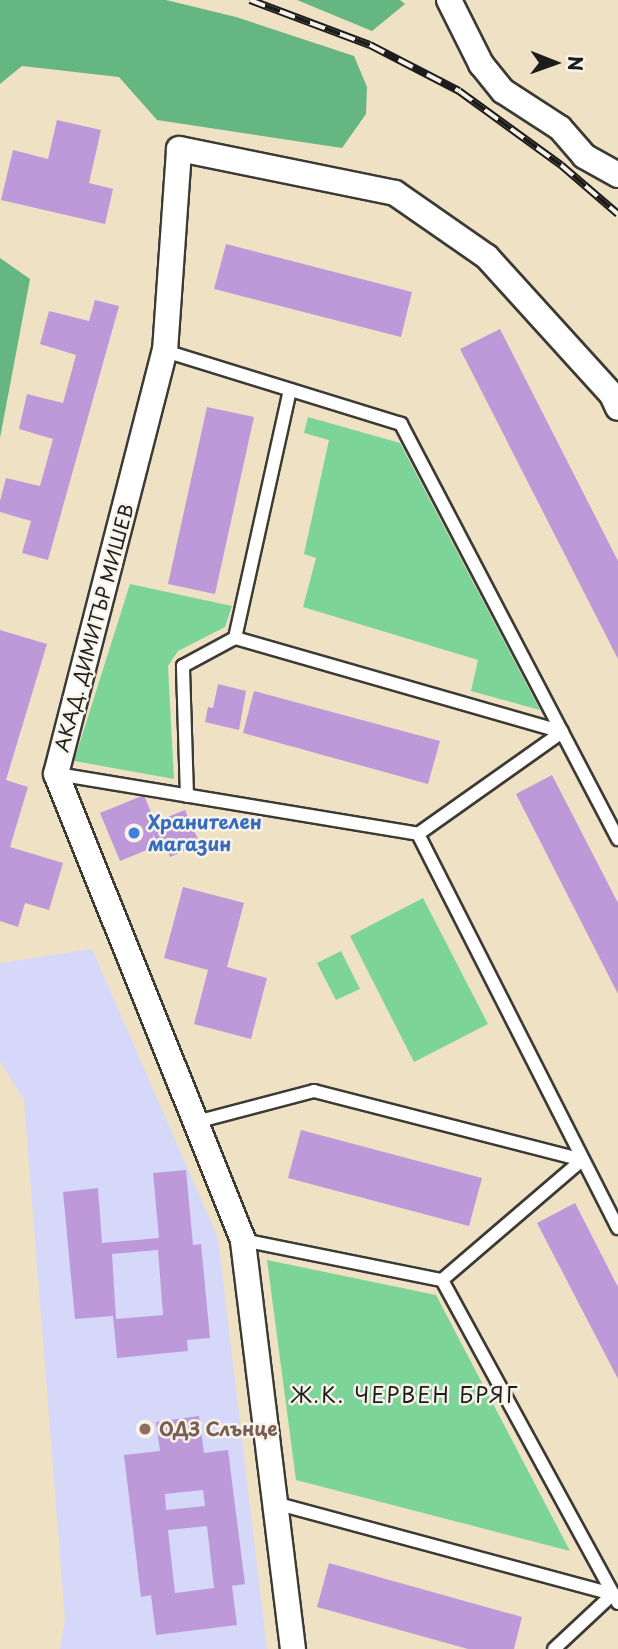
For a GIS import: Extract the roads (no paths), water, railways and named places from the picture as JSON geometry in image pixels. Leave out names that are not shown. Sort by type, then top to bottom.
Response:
[{"type":"street","points":[[449,0],[481,64],[503,91],[560,128],[584,156],[618,176]]},
{"type":"street","name":"АКАД. ДИМИТЪР МИШЕВ","points":[[295,1648],[243,1240],[56,774],[165,351],[179,149],[395,193],[487,257],[612,395],[618,408]]},
{"type":"lane","points":[[165,351],[401,424],[618,839]]},
{"type":"lane","points":[[235,638],[290,390]]},
{"type":"lane","points":[[187,796],[183,666],[235,638],[562,732]]},
{"type":"lane","points":[[56,774],[418,834],[562,732]]},
{"type":"lane","points":[[418,834],[582,1160],[613,1205],[618,1228]]},
{"type":"lane","points":[[196,1122],[314,1091],[582,1160]]},
{"type":"lane","points":[[442,1280],[582,1160]]},
{"type":"lane","points":[[243,1240],[442,1280]]},
{"type":"lane","points":[[442,1280],[615,1599]]},
{"type":"lane","points":[[275,1503],[615,1599]]},
{"type":"lane","points":[[554,1649],[615,1599]]},
{"type":"railway","points":[[250,0],[370,45],[459,91],[561,165],[618,214]]},
{"type":"place","name":"Хранителен магазин","points":[[134,833]]},
{"type":"place","name":"ОДЗ Слънце","points":[[145,1429]]},
{"type":"district","name":"Ж.К. ЧЕРВЕН БРЯГ","points":[[405,1394]]}]
